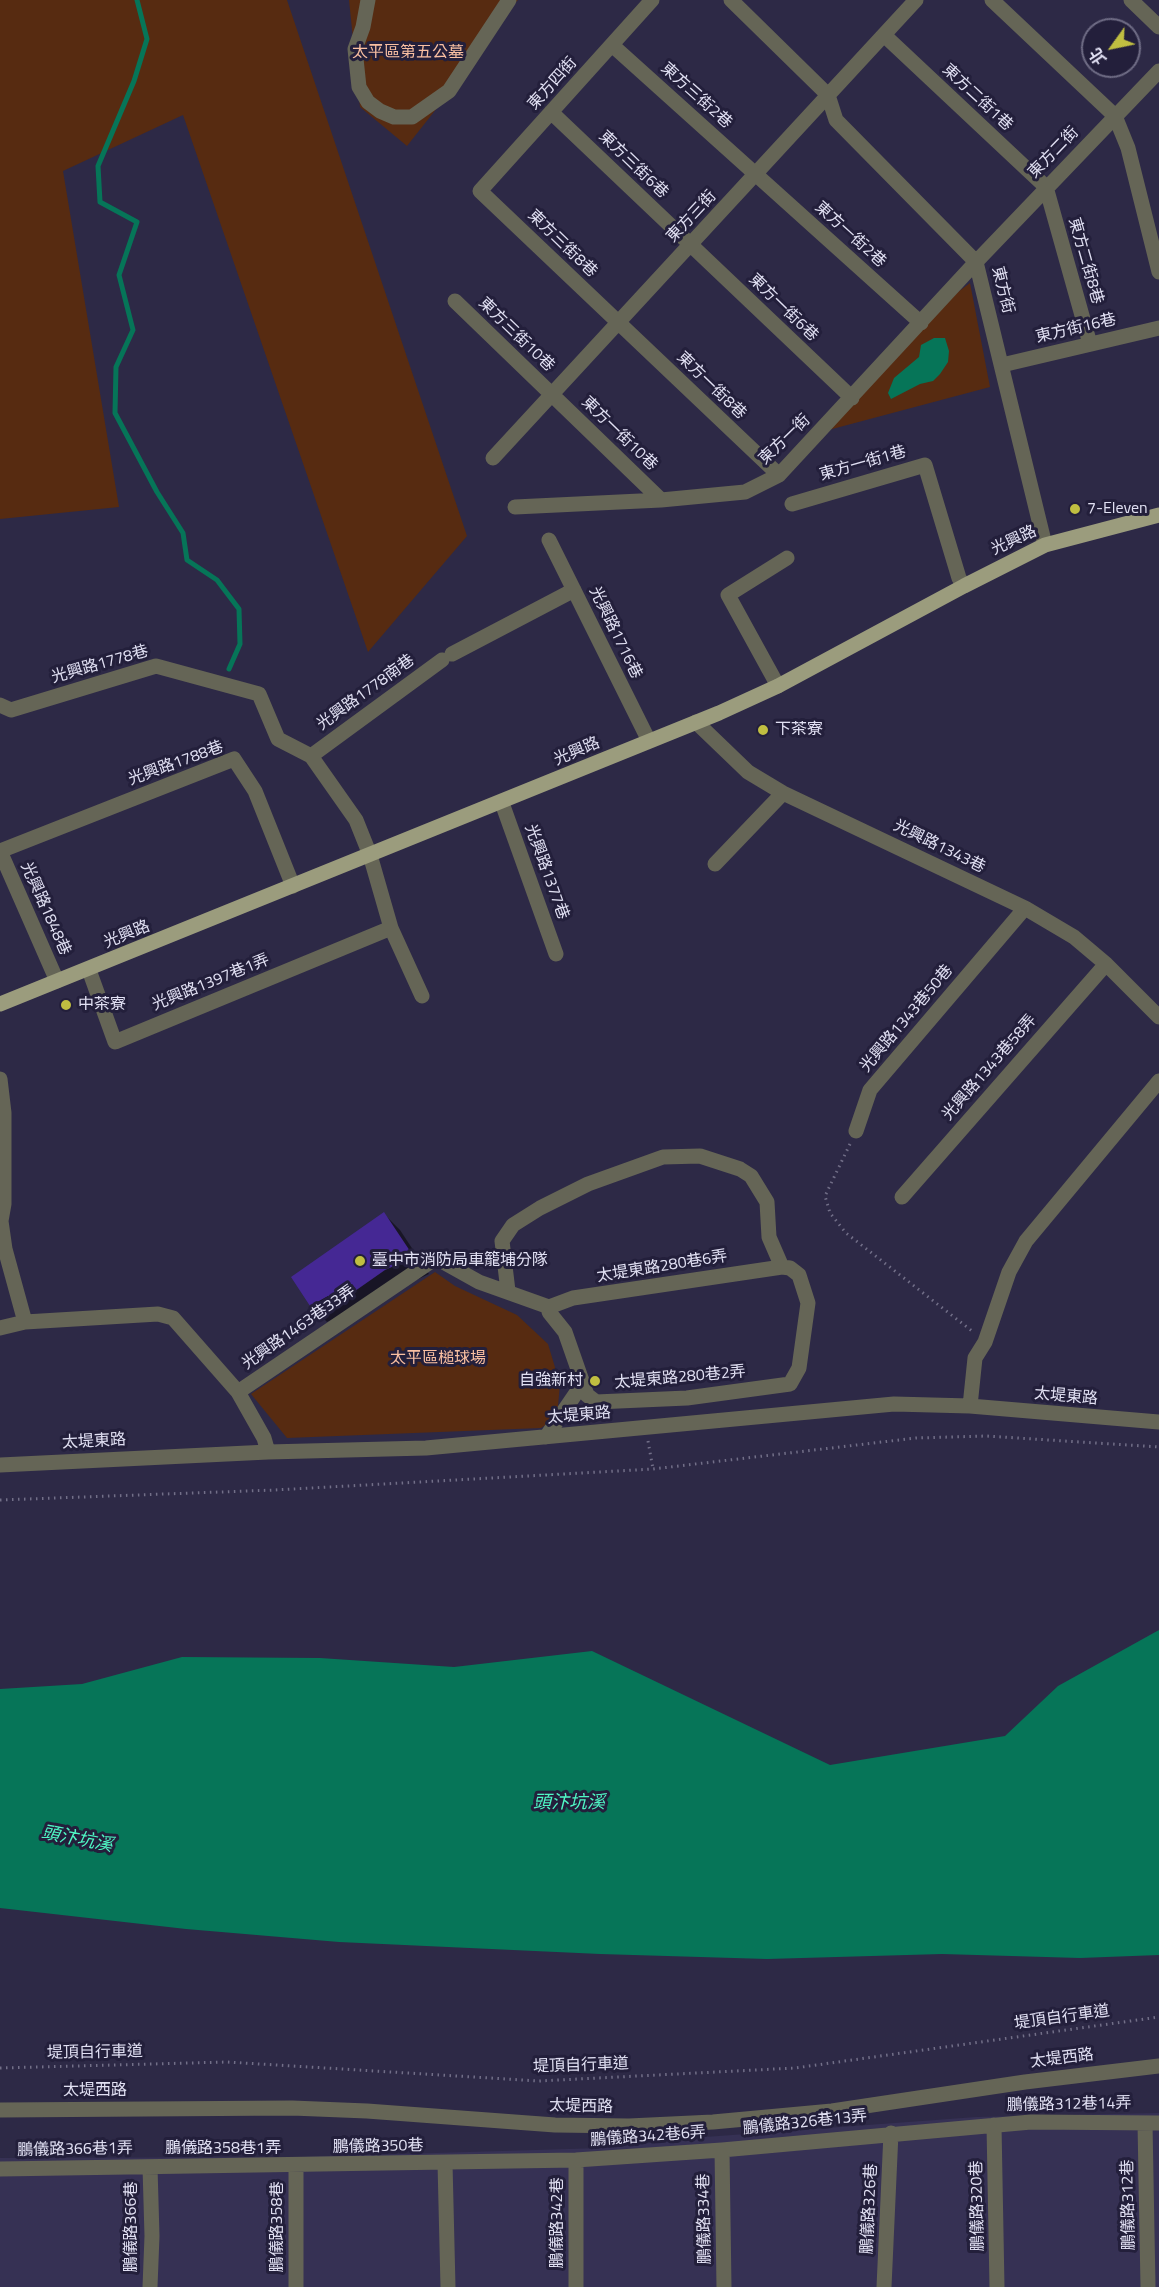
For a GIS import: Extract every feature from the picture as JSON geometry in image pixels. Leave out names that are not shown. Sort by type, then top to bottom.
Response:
[{"type":"main road","name":"光興路","points":[[0,1005],[502,803],[778,686],[1045,545],[1159,515]]},
{"type":"street","points":[[368,0],[363,27],[355,49],[359,87],[368,102],[380,111],[394,117],[412,117],[449,91],[508,0]]},
{"type":"street","name":"東方四街","points":[[480,191],[652,0]]},
{"type":"street","points":[[731,0],[828,95]]},
{"type":"street","name":"東方三街","points":[[493,458],[916,0]]},
{"type":"street","points":[[992,0],[1115,116],[1128,148],[1154,232],[1159,272]]},
{"type":"street","points":[[1131,0],[1159,27]]},
{"type":"street","name":"東方二街1巷","points":[[884,36],[1046,187]]},
{"type":"street","name":"東方三街2巷","points":[[612,45],[756,174]]},
{"type":"street","name":"東方二街","points":[[976,262],[1159,71]]},
{"type":"street","name":"東方街","points":[[828,95],[836,120],[976,262],[1045,545]]},
{"type":"street","name":"東方三街6巷","points":[[551,112],[690,244]]},
{"type":"street","name":"東方一街2巷","points":[[756,174],[921,323]]},
{"type":"street","name":"東方二街8巷","points":[[1046,187],[1090,344]]},
{"type":"street","name":"東方三街8巷","points":[[480,191],[618,322]]},
{"type":"street","name":"東方一街6巷","points":[[690,244],[852,398]]},
{"type":"street","name":"東方一街","points":[[515,507],[661,500],[745,492],[779,475],[976,262]]},
{"type":"street","name":"東方三街10巷","points":[[455,301],[552,394]]},
{"type":"street","name":"東方一街8巷","points":[[618,322],[779,475]]},
{"type":"street","name":"東方街16巷","points":[[1002,365],[1159,328]]},
{"type":"street","name":"東方一街10巷","points":[[552,394],[661,500]]},
{"type":"street","name":"東方一街1巷","points":[[792,504],[925,465],[959,579],[964,586]]},
{"type":"street","name":"光興路1716巷","points":[[549,540],[649,741]]},
{"type":"street","points":[[778,686],[728,594],[786,558]]},
{"type":"street","name":"光興路1778南巷","points":[[311,756],[447,657],[574,590]]},
{"type":"street","name":"光興路1778巷","points":[[0,705],[11,710],[156,666],[258,694],[278,739],[311,756],[356,820],[370,855],[391,928],[422,996]]},
{"type":"street","name":"光興路1343巷","points":[[696,722],[748,772],[783,792],[1025,908],[1074,937],[1106,964],[1159,1017]]},
{"type":"street","name":"光興路1788巷","points":[[0,851],[234,759],[255,791],[293,886]]},
{"type":"street","points":[[715,864],[783,792]]},
{"type":"street","name":"光興路1377巷","points":[[502,803],[556,954]]},
{"type":"street","name":"光興路1848巷","points":[[0,851],[57,981]]},
{"type":"street","name":"光興路1343巷50巷","points":[[856,1131],[870,1090],[1025,908]]},
{"type":"street","name":"光興路1397巷1弄","points":[[89,970],[115,1042],[391,928]]},
{"type":"street","name":"光興路1343巷58弄","points":[[902,1197],[1106,964]]},
{"type":"street","points":[[0,1079],[4,1113],[4,1204],[1,1221],[5,1249],[25,1322],[0,1328]]},
{"type":"street","points":[[970,1406],[975,1358],[985,1342],[1009,1272],[1026,1241],[1159,1082]]},
{"type":"street","points":[[508,1291],[502,1241],[513,1225],[556,1199],[628,1168],[663,1157],[699,1156],[740,1168],[756,1183],[767,1202],[769,1237],[782,1267]]},
{"type":"street","name":"光興路1463巷33弄","points":[[238,1392],[436,1258],[479,1282],[549,1307]]},
{"type":"street","name":"太堤東路280巷6弄","points":[[549,1307],[573,1298],[782,1267]]},
{"type":"street","name":"太堤東路280巷2弄","points":[[583,1383],[587,1395],[596,1402],[687,1398],[790,1384],[799,1368],[808,1303],[799,1275],[790,1268],[782,1267]]},
{"type":"street","points":[[549,1307],[549,1312],[565,1332],[583,1383],[550,1430]]},
{"type":"street","name":"光興路1463巷33弄","points":[[25,1322],[158,1314],[173,1318],[238,1392],[264,1438],[268,1452]]},
{"type":"street","name":"太堤東路","points":[[0,1465],[268,1452],[426,1448],[550,1430],[646,1428],[894,1404],[970,1406],[1159,1422]]},
{"type":"street","name":"太堤西路","points":[[0,2110],[292,2109],[367,2111],[555,2125],[629,2126],[713,2122],[832,2111],[1025,2082],[1159,2066]]},
{"type":"street","name":"鵬儀路312巷14弄","points":[[891,2133],[1031,2122],[1152,2123]]},
{"type":"street","name":"鵬儀路312巷","points":[[1148,2287],[1152,2123]]},
{"type":"street","name":"鵬儀路320巷","points":[[994,2125],[997,2287]]},
{"type":"street","name":"鵬儀路326巷13弄","points":[[722,2150],[891,2133]]},
{"type":"street","name":"鵬儀路326巷","points":[[884,2287],[891,2133]]},
{"type":"street","name":"鵬儀路342巷6弄","points":[[445,2163],[576,2160],[722,2150]]},
{"type":"street","name":"鵬儀路334巷","points":[[722,2150],[724,2287]]},
{"type":"street","name":"鵬儀路342巷","points":[[576,2160],[576,2287]]},
{"type":"street","name":"鵬儀路350巷","points":[[296,2166],[445,2163],[448,2287]]},
{"type":"street","name":"鵬儀路358巷1弄","points":[[150,2167],[296,2166]]},
{"type":"street","name":"鵬儀路358巷","points":[[296,2166],[296,2287]]},
{"type":"street","name":"鵬儀路366巷1弄","points":[[0,2169],[150,2167]]},
{"type":"street","name":"鵬儀路366巷","points":[[150,2167],[152,2236],[150,2287]]},
{"type":"path","points":[[856,1131],[825,1196],[830,1213],[846,1233],[985,1342]]},
{"type":"path","points":[[646,1428],[653,1469]]},
{"type":"path","points":[[0,1500],[263,1491],[653,1469],[916,1438],[986,1436],[1159,1447]]},
{"type":"path","name":"堤頂自行車道","points":[[0,2068],[227,2062],[539,2081],[795,2068],[1159,2018]]},
{"type":"shaded area","points":[[1159,2113],[1159,2287],[0,2287],[0,2158],[300,2157],[602,2148],[705,2137],[976,2117]]},
{"type":"green space","points":[[0,0],[287,0],[467,536],[368,652],[183,115],[63,171],[119,507],[0,519]]},
{"type":"green space","name":"太平區第五公墓","points":[[349,0],[518,0],[477,41],[437,108],[407,146],[360,107]]},
{"type":"green space","points":[[970,283],[990,387],[821,432],[958,292]]},
{"type":"green space","name":"太平區槌球場","points":[[435,1272],[455,1286],[517,1315],[548,1344],[560,1384],[557,1417],[541,1428],[287,1438],[251,1394]]},
{"type":"water","points":[[934,338],[945,338],[949,351],[948,362],[940,374],[933,381],[920,384],[891,399],[888,393],[894,378],[919,357],[921,345]]},
{"type":"water","name":"頭汴坑溪","points":[[1159,1630],[1159,1955],[1080,1958],[942,1954],[767,1959],[600,1954],[339,1942],[186,1929],[0,1908],[0,1689],[82,1684],[182,1657],[320,1658],[454,1667],[592,1651],[830,1765],[1005,1736],[1058,1686]]},
{"type":"building","name":"臺中市消防局車籠埔分隊","points":[[384,1212],[414,1257],[385,1270],[335,1305],[328,1296],[310,1306],[291,1277]]},
{"type":"waterway","points":[[137,0],[147,39],[134,81],[98,166],[100,202],[137,222],[119,275],[133,330],[116,367],[115,413],[157,492],[183,533],[187,560],[217,580],[239,609],[240,644],[229,669]]},
{"type":"place","name":"7-Eleven","points":[[1075,509]]},
{"type":"place","name":"下茶寮","points":[[763,730]]},
{"type":"place","name":"中茶寮","points":[[66,1005]]},
{"type":"place","name":"臺中市消防局車籠埔分隊","points":[[360,1261]]},
{"type":"place","name":"自強新村","points":[[595,1381]]}]
